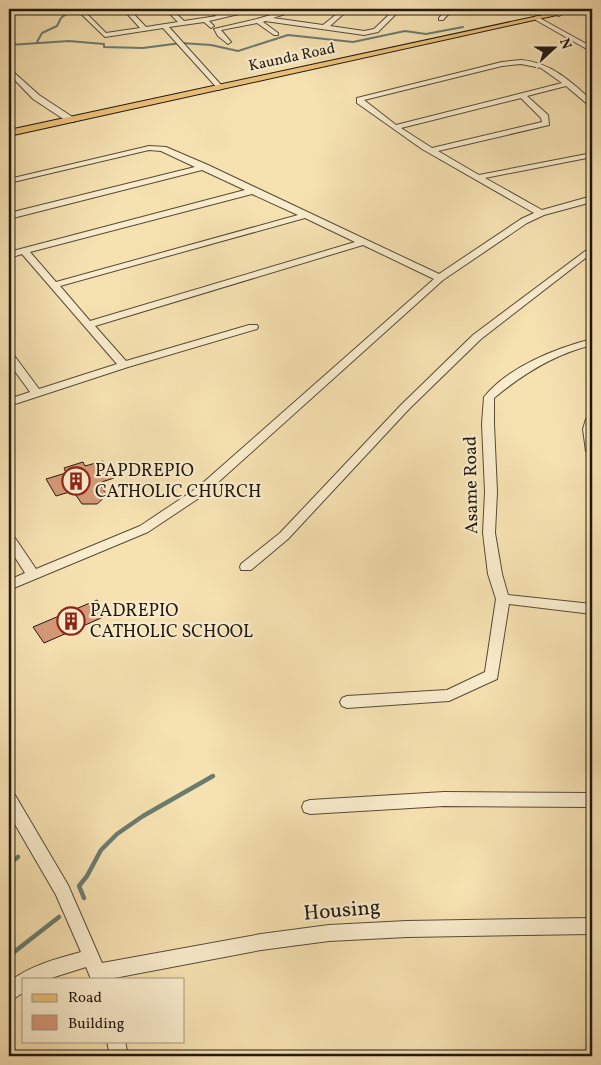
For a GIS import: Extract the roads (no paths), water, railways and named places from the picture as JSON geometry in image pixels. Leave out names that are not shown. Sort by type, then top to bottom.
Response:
[{"type":"main road","name":"Kaunda Road","points":[[9,133],[580,9]]},
{"type":"street","points":[[79,9],[105,35],[183,24],[257,9]]},
{"type":"street","points":[[126,9],[145,30]]},
{"type":"street","points":[[168,9],[183,24]]},
{"type":"street","points":[[203,9],[224,16]]},
{"type":"street","points":[[217,30],[262,20],[297,9]]},
{"type":"street","points":[[324,28],[346,9]]},
{"type":"street","points":[[262,20],[372,33],[398,9]]},
{"type":"street","points":[[441,19],[450,9]]},
{"type":"street","points":[[544,9],[559,14]]},
{"type":"street","points":[[536,18],[592,50]]},
{"type":"street","points":[[204,20],[228,42]]},
{"type":"street","points":[[262,20],[276,34]]},
{"type":"street","points":[[165,26],[219,88]]},
{"type":"street","points":[[541,213],[396,127],[360,100],[361,98],[516,61],[528,62],[548,68],[592,106]]},
{"type":"street","points":[[9,70],[36,97],[72,120]]},
{"type":"street","points":[[9,82],[19,80]]},
{"type":"street","points":[[396,127],[567,84]]},
{"type":"street","points":[[433,150],[546,123],[544,117],[523,96]]},
{"type":"street","points":[[9,181],[153,148],[172,152],[440,278]]},
{"type":"street","points":[[479,177],[592,155]]},
{"type":"street","points":[[9,216],[205,168]]},
{"type":"street","points":[[9,255],[253,191]]},
{"type":"street","points":[[9,585],[129,536],[175,510],[201,491],[440,278],[509,230],[541,213],[592,199]]},
{"type":"street","points":[[54,285],[306,215]]},
{"type":"street","points":[[90,324],[364,242]]},
{"type":"street","points":[[246,567],[284,536],[405,407],[477,337],[592,249]]},
{"type":"street","points":[[24,251],[124,365]]},
{"type":"street","points":[[9,403],[124,365],[253,327]]},
{"type":"street","name":"Asame Road","points":[[503,599],[495,574],[489,533],[491,492],[488,424],[489,397],[510,379],[540,360],[569,347],[592,342]]},
{"type":"street","points":[[9,356],[37,394]]},
{"type":"street","points":[[592,419],[589,429],[592,450]]},
{"type":"street","points":[[9,538],[33,575]]},
{"type":"street","points":[[347,702],[449,695],[492,675],[503,599],[592,609]]},
{"type":"street","points":[[310,807],[444,799],[592,800]]},
{"type":"street","points":[[9,800],[62,890],[97,969]]},
{"type":"street","name":"Housing","points":[[30,978],[50,969],[97,969],[187,957],[262,942],[329,933],[407,929],[592,926]]},
{"type":"street","points":[[9,993],[22,983]]},
{"type":"street","points":[[116,1042],[119,1056]]},
{"type":"waterway","points":[[37,42],[42,33],[57,26],[61,18],[73,9]]},
{"type":"waterway","points":[[9,45],[69,41],[104,44],[104,47],[143,48],[181,43],[211,45],[238,51],[288,35],[353,42],[405,31],[426,34],[463,27]]},
{"type":"waterway","points":[[84,898],[79,886],[87,876],[101,850],[117,834],[143,816],[213,776]]},
{"type":"waterway","points":[[9,864],[18,857]]},
{"type":"waterway","points":[[9,956],[59,917]]},
{"type":"place","name":"PAPDREPIO CATHOLIC CHURCH","points":[[76,481]]},
{"type":"place","name":"PADREPIO CATHOLIC SCHOOL","points":[[71,621]]}]
